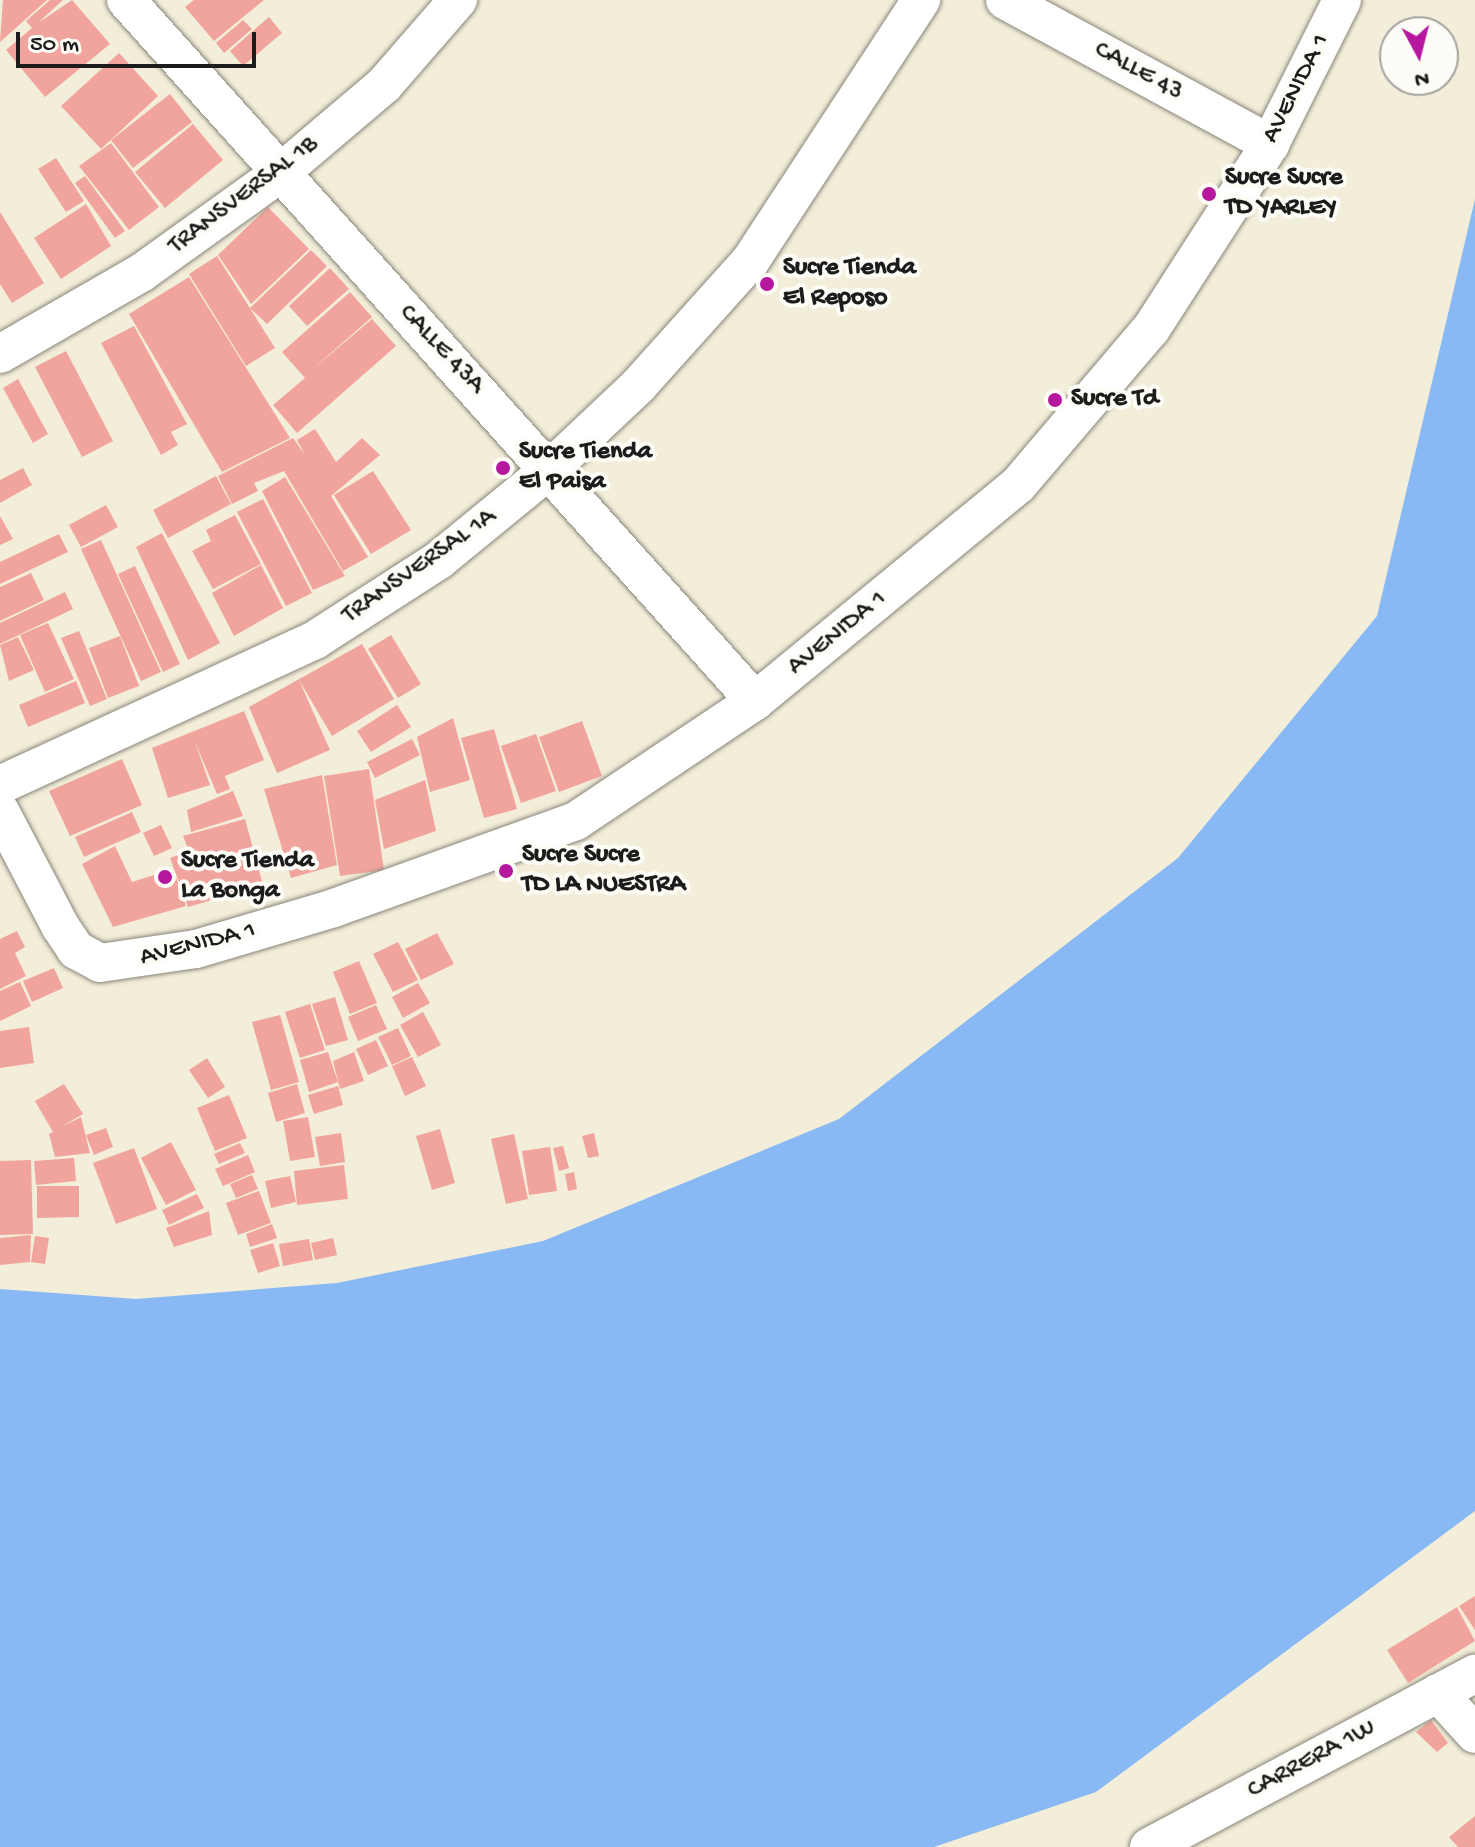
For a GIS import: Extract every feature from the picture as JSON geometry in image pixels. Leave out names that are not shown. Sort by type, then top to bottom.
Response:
[{"type":"street","name":"CALLE 43A","points":[[126,0],[755,701]]},
{"type":"street","name":"TRANSVERSAL 1B","points":[[0,354],[141,273],[279,174],[384,85],[458,0]]},
{"type":"street","name":"TRANSVERSAL 1A","points":[[0,785],[315,640],[439,560],[550,469],[638,386],[751,260],[921,0]]},
{"type":"street","name":"CALLE 43","points":[[1005,0],[1270,144]]},
{"type":"street","name":"AVENIDA 1","points":[[0,811],[60,926],[76,950],[100,963],[148,960],[334,908],[576,821],[755,701],[1018,485],[1151,329],[1270,144],[1342,0]]},
{"type":"street","name":"CARRERA 1W","points":[[1149,1847],[1475,1674]]},
{"type":"street","points":[[1438,1693],[1475,1734]]},
{"type":"water","points":[[1475,199],[1475,1511],[1096,1792],[934,1847],[0,1847],[0,1289],[136,1299],[337,1283],[543,1241],[839,1119],[1178,858],[1377,616]]},
{"type":"building","points":[[3,0],[47,0],[0,42]]},
{"type":"building","points":[[50,0],[63,0],[38,23],[72,0],[110,44],[45,97],[6,50],[32,28],[26,21]]},
{"type":"building","points":[[194,0],[264,0],[214,41],[185,7]]},
{"type":"building","points":[[269,17],[282,33],[243,66],[230,51]]},
{"type":"building","points":[[243,20],[252,29],[224,53],[216,43]]},
{"type":"building","points":[[119,53],[158,96],[101,149],[61,106]]},
{"type":"building","points":[[170,94],[192,122],[133,168],[111,140]]},
{"type":"building","points":[[193,124],[223,160],[165,208],[135,172]]},
{"type":"building","points":[[111,143],[159,207],[129,230],[79,166]]},
{"type":"building","points":[[56,158],[84,201],[66,212],[38,169]]},
{"type":"building","points":[[85,176],[125,231],[115,238],[75,183]]},
{"type":"building","points":[[86,204],[111,246],[61,279],[34,238]]},
{"type":"building","points":[[268,207],[309,249],[251,304],[218,255]]},
{"type":"building","points":[[0,212],[44,283],[12,303],[0,284]]},
{"type":"building","points":[[311,250],[327,266],[267,324],[250,308]]},
{"type":"building","points":[[217,256],[275,348],[246,366],[189,274]]},
{"type":"building","points":[[330,268],[349,289],[307,326],[289,306]]},
{"type":"building","points":[[189,277],[290,438],[222,472],[129,314]]},
{"type":"building","points":[[350,292],[372,317],[307,374],[372,319],[396,346],[297,433],[273,405],[305,378],[282,352]]},
{"type":"building","points":[[134,326],[187,424],[171,432],[178,445],[161,455],[101,343]]},
{"type":"building","points":[[66,351],[113,441],[82,457],[35,367]]},
{"type":"building","points":[[18,379],[48,434],[33,443],[3,388]]},
{"type":"building","points":[[315,429],[336,462],[362,438],[380,455],[331,496],[368,557],[343,571],[284,471],[254,483],[258,491],[232,504],[218,476],[293,438],[305,455],[297,440]]},
{"type":"building","points":[[23,468],[32,485],[0,503],[0,480]]},
{"type":"building","points":[[373,471],[411,530],[371,554],[334,495]]},
{"type":"building","points":[[216,476],[231,504],[168,538],[153,510]]},
{"type":"building","points":[[285,477],[345,576],[313,590],[262,491]]},
{"type":"building","points":[[263,499],[312,593],[286,606],[237,512]]},
{"type":"building","points":[[106,505],[118,527],[81,547],[69,525]]},
{"type":"building","points":[[235,515],[261,564],[213,589],[192,551],[211,541],[206,530]]},
{"type":"building","points":[[0,516],[13,539],[0,545]]},
{"type":"building","points":[[162,533],[220,643],[188,660],[136,547]]},
{"type":"building","points":[[59,534],[68,552],[0,584],[0,562]]},
{"type":"building","points":[[101,540],[161,672],[141,681],[81,549]]},
{"type":"building","points":[[261,565],[283,608],[234,636],[212,593]]},
{"type":"building","points":[[135,566],[180,664],[163,672],[118,574]]},
{"type":"building","points":[[31,573],[44,600],[0,621],[0,587]]},
{"type":"building","points":[[65,592],[73,609],[0,644],[0,623]]},
{"type":"building","points":[[48,623],[74,679],[45,692],[20,635]]},
{"type":"building","points":[[79,631],[107,699],[90,706],[61,638]]},
{"type":"building","points":[[391,635],[421,684],[398,698],[368,649]]},
{"type":"building","points":[[120,636],[139,686],[108,698],[89,648]]},
{"type":"building","points":[[18,637],[34,670],[9,681],[0,645]]},
{"type":"building","points":[[362,644],[394,699],[332,736],[299,680],[330,750],[277,773],[249,707]]},
{"type":"building","points":[[76,681],[85,703],[28,727],[19,705]]},
{"type":"building","points":[[397,705],[411,727],[371,752],[357,731]]},
{"type":"building","points":[[244,711],[264,760],[225,776],[230,789],[217,794],[195,742],[210,785],[168,798],[152,748]]},
{"type":"building","points":[[453,718],[470,780],[430,792],[417,737]]},
{"type":"building","points":[[582,721],[602,776],[559,792],[539,737]]},
{"type":"building","points":[[494,729],[517,809],[484,818],[461,738]]},
{"type":"building","points":[[536,734],[556,791],[521,803],[501,746]]},
{"type":"building","points":[[412,739],[420,755],[375,778],[367,762]]},
{"type":"building","points":[[122,759],[142,805],[70,836],[49,791]]},
{"type":"building","points":[[369,769],[384,870],[340,876],[324,776]]},
{"type":"building","points":[[322,775],[337,865],[291,878],[264,789]]},
{"type":"building","points":[[425,780],[436,831],[384,849],[375,800]]},
{"type":"building","points":[[233,791],[243,816],[191,832],[187,810]]},
{"type":"building","points":[[132,812],[141,832],[84,857],[75,837]]},
{"type":"building","points":[[245,819],[263,885],[188,907],[170,858],[189,851],[183,836]]},
{"type":"building","points":[[161,825],[172,848],[154,856],[143,833]]},
{"type":"building","points":[[115,846],[132,882],[173,869],[186,906],[113,927],[82,864]]},
{"type":"building","points":[[17,931],[25,947],[15,953],[26,976],[0,989],[0,939]]},
{"type":"building","points":[[437,933],[454,964],[421,980],[405,949]]},
{"type":"building","points":[[398,942],[418,980],[393,992],[373,954]]},
{"type":"building","points":[[359,961],[377,1003],[350,1014],[333,972]]},
{"type":"building","points":[[54,968],[63,988],[32,1002],[23,981]]},
{"type":"building","points":[[20,982],[31,1006],[0,1021],[0,991]]},
{"type":"building","points":[[418,983],[430,1003],[403,1018],[392,997]]},
{"type":"building","points":[[335,997],[348,1040],[326,1046],[312,1004]]},
{"type":"building","points":[[310,1004],[325,1050],[300,1058],[285,1012]]},
{"type":"building","points":[[376,1005],[387,1029],[358,1041],[348,1017]]},
{"type":"building","points":[[423,1012],[441,1045],[418,1057],[400,1025]]},
{"type":"building","points":[[280,1015],[299,1082],[271,1090],[252,1022]]},
{"type":"building","points":[[29,1027],[34,1063],[0,1068],[0,1031]]},
{"type":"building","points":[[398,1028],[411,1056],[392,1065],[378,1037]]},
{"type":"building","points":[[376,1040],[388,1066],[368,1075],[356,1049]]},
{"type":"building","points":[[328,1052],[338,1082],[309,1092],[300,1060]]},
{"type":"building","points":[[354,1052],[364,1081],[340,1089],[333,1061]]},
{"type":"building","points":[[412,1057],[426,1086],[405,1096],[392,1066]]},
{"type":"building","points":[[207,1058],[225,1087],[208,1098],[189,1070]]},
{"type":"building","points":[[64,1084],[83,1114],[61,1127],[81,1117],[90,1153],[55,1157],[49,1134],[53,1132],[35,1101]]},
{"type":"building","points":[[297,1084],[305,1113],[276,1122],[268,1093]]},
{"type":"building","points":[[338,1086],[343,1105],[314,1114],[308,1095]]},
{"type":"building","points":[[229,1095],[247,1138],[215,1151],[197,1108]]},
{"type":"building","points":[[308,1117],[315,1157],[290,1161],[283,1121]]},
{"type":"building","points":[[106,1128],[113,1147],[94,1155],[86,1135]]},
{"type":"building","points":[[440,1129],[455,1183],[432,1190],[416,1136]]},
{"type":"building","points":[[341,1133],[345,1162],[320,1166],[315,1137]]},
{"type":"building","points":[[594,1133],[599,1156],[588,1158],[582,1136]]},
{"type":"building","points":[[514,1134],[528,1199],[506,1204],[491,1139]]},
{"type":"building","points":[[171,1142],[196,1190],[166,1205],[141,1158]]},
{"type":"building","points":[[240,1143],[245,1153],[219,1164],[214,1154]]},
{"type":"building","points":[[563,1146],[569,1168],[559,1171],[553,1148]]},
{"type":"building","points":[[550,1147],[557,1191],[529,1195],[522,1151]]},
{"type":"building","points":[[134,1148],[157,1209],[116,1224],[93,1163]]},
{"type":"building","points":[[248,1155],[255,1172],[223,1186],[215,1169]]},
{"type":"building","points":[[74,1158],[76,1181],[36,1185],[34,1161]]},
{"type":"building","points":[[31,1160],[33,1234],[0,1235],[0,1161]]},
{"type":"building","points":[[344,1165],[348,1199],[297,1205],[294,1171]]},
{"type":"building","points":[[574,1172],[577,1189],[568,1191],[565,1174]]},
{"type":"building","points":[[252,1175],[258,1189],[236,1198],[230,1184]]},
{"type":"building","points":[[290,1176],[296,1202],[271,1208],[265,1181]]},
{"type":"building","points":[[37,1186],[79,1186],[79,1217],[37,1218]]},
{"type":"building","points":[[259,1191],[271,1223],[238,1235],[226,1203]]},
{"type":"building","points":[[197,1194],[204,1208],[169,1225],[162,1210]]},
{"type":"building","points":[[209,1211],[212,1235],[174,1247],[166,1228]]},
{"type":"building","points":[[272,1224],[277,1238],[250,1247],[246,1234]]},
{"type":"building","points":[[31,1235],[30,1262],[0,1265],[0,1238]]},
{"type":"building","points":[[35,1236],[49,1238],[45,1264],[31,1262]]},
{"type":"building","points":[[333,1238],[337,1255],[315,1260],[311,1243]]},
{"type":"building","points":[[309,1239],[313,1260],[283,1266],[279,1244]]},
{"type":"building","points":[[273,1243],[280,1266],[258,1273],[250,1250]]},
{"type":"building","points":[[1475,1596],[1475,1630],[1459,1606]]},
{"type":"building","points":[[1457,1607],[1475,1641],[1408,1683],[1387,1650]]},
{"type":"building","points":[[1431,1720],[1448,1743],[1437,1752],[1416,1732]]},
{"type":"building","points":[[1475,1816],[1475,1847],[1458,1847],[1449,1837]]},
{"type":"place","name":"Sucre Sucre TD YARLEY","points":[[1209,194]]},
{"type":"place","name":"Sucre Tienda El Reposo","points":[[767,284]]},
{"type":"place","name":"Sucre Td","points":[[1055,400]]},
{"type":"place","name":"Sucre Tienda El Paisa","points":[[503,468]]},
{"type":"place","name":"Sucre Sucre TD LA NUESTRA","points":[[506,871]]},
{"type":"place","name":"Sucre Tienda La Bonga","points":[[165,877]]}]
